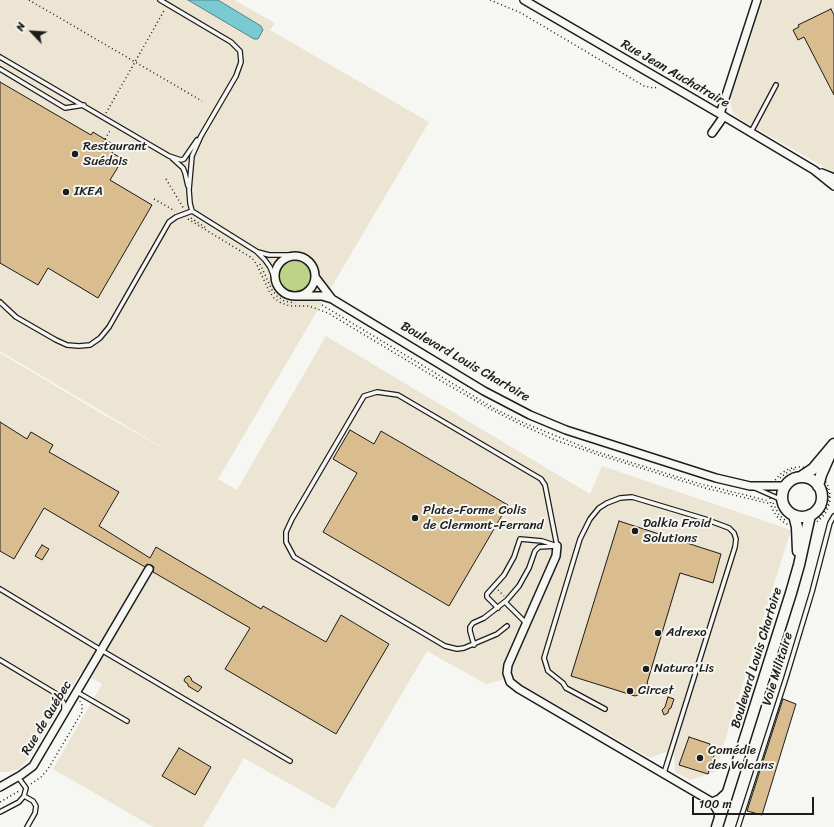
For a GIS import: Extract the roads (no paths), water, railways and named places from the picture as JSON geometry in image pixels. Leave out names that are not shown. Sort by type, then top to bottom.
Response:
[{"type":"main road","points":[[801,477],[808,478],[813,481],[834,445]]},
{"type":"main road","points":[[774,492],[782,495],[785,486],[789,481],[795,478],[817,475]]},
{"type":"main road","points":[[774,492],[786,509],[802,522],[815,512],[821,502],[817,475]]},
{"type":"main road","name":"Boulevard Louis Chartoire","points":[[718,823],[799,565],[802,522]]},
{"type":"street","name":"Rue Jean Auchatraire","points":[[524,0],[751,132],[814,170],[834,186]]},
{"type":"street","points":[[712,133],[722,115],[757,0]]},
{"type":"street","name":"Rue Jean Auchatraire","points":[[814,170],[834,178]]},
{"type":"street","points":[[298,296],[305,294],[310,290],[316,278],[315,271],[309,260],[304,257],[293,255],[287,257],[278,265],[276,271],[276,282],[280,289],[292,296],[298,296],[322,296],[332,299]]},
{"type":"street","points":[[316,278],[332,299]]},
{"type":"street","name":"Boulevard Louis Chartoire","points":[[332,299],[484,391],[530,415],[566,430],[638,454],[716,478],[774,492]]},
{"type":"street","points":[[557,546],[556,556],[508,665],[510,682],[519,690],[712,802],[718,812],[718,823]]},
{"type":"street","name":"Rue de Québec","points":[[0,787],[18,777],[33,766],[149,569]]},
{"type":"street","points":[[712,802],[719,799],[728,791]]},
{"type":"lane","points":[[160,0],[232,42],[240,51],[241,62],[236,76],[201,136],[192,156],[189,190]]},
{"type":"lane","points":[[0,56],[169,156],[182,168],[185,173],[192,211],[256,251],[270,267],[276,282]]},
{"type":"lane","points":[[0,69],[65,108],[84,105]]},
{"type":"lane","points":[[751,132],[776,85]]},
{"type":"lane","points":[[169,156],[181,160],[184,159],[201,136]]},
{"type":"lane","points":[[0,302],[16,317],[56,340],[68,345],[90,345],[100,338],[109,327],[169,222],[176,217],[192,211]]},
{"type":"lane","points":[[256,251],[268,255],[293,255]]},
{"type":"lane","points":[[508,626],[497,634],[474,644],[457,649],[445,646],[294,556],[286,542],[286,532],[292,519],[364,396],[378,392],[398,395],[541,480],[545,485],[557,546]]},
{"type":"lane","points":[[605,709],[566,688],[563,683],[548,671],[544,658],[580,539],[590,519],[599,508],[608,503],[620,498],[632,497],[705,519],[729,528],[734,533],[736,539],[735,548],[664,773]]},
{"type":"lane","name":"Voie Militaire","points":[[738,827],[789,671],[830,523],[834,516]]},
{"type":"lane","points":[[498,608],[487,597],[487,594],[504,575],[514,557],[520,539],[542,541],[557,546]]},
{"type":"lane","points":[[474,644],[470,631],[470,627],[473,623],[484,618],[498,608],[519,586],[538,547],[557,546]]},
{"type":"lane","points":[[0,589],[290,761]]},
{"type":"lane","points":[[505,602],[526,623]]},
{"type":"lane","points":[[0,660],[60,696],[65,709],[61,719]]},
{"type":"lane","points":[[75,694],[127,721]]},
{"type":"lane","points":[[0,812],[19,802],[24,796],[26,788],[18,777]]},
{"type":"lane","points":[[24,796],[33,801],[36,806],[35,813],[27,827]]},
{"type":"water","points":[[188,0],[218,0],[261,26],[263,30],[258,39],[254,39]]},
{"type":"place","name":"Restaurant Suédois","points":[[75,154]]},
{"type":"place","name":"IKEA","points":[[66,192]]},
{"type":"place","name":"Plate-Forme Colis de Clermont-Ferrand","points":[[415,518]]},
{"type":"place","name":"Dalkia Froid Solutions","points":[[635,531]]},
{"type":"place","name":"Adrexo","points":[[658,633]]},
{"type":"place","name":"Natura'Lis","points":[[646,669]]},
{"type":"place","name":"Circet","points":[[630,691]]},
{"type":"place","name":"Comédie des Volcans","points":[[700,758]]}]
